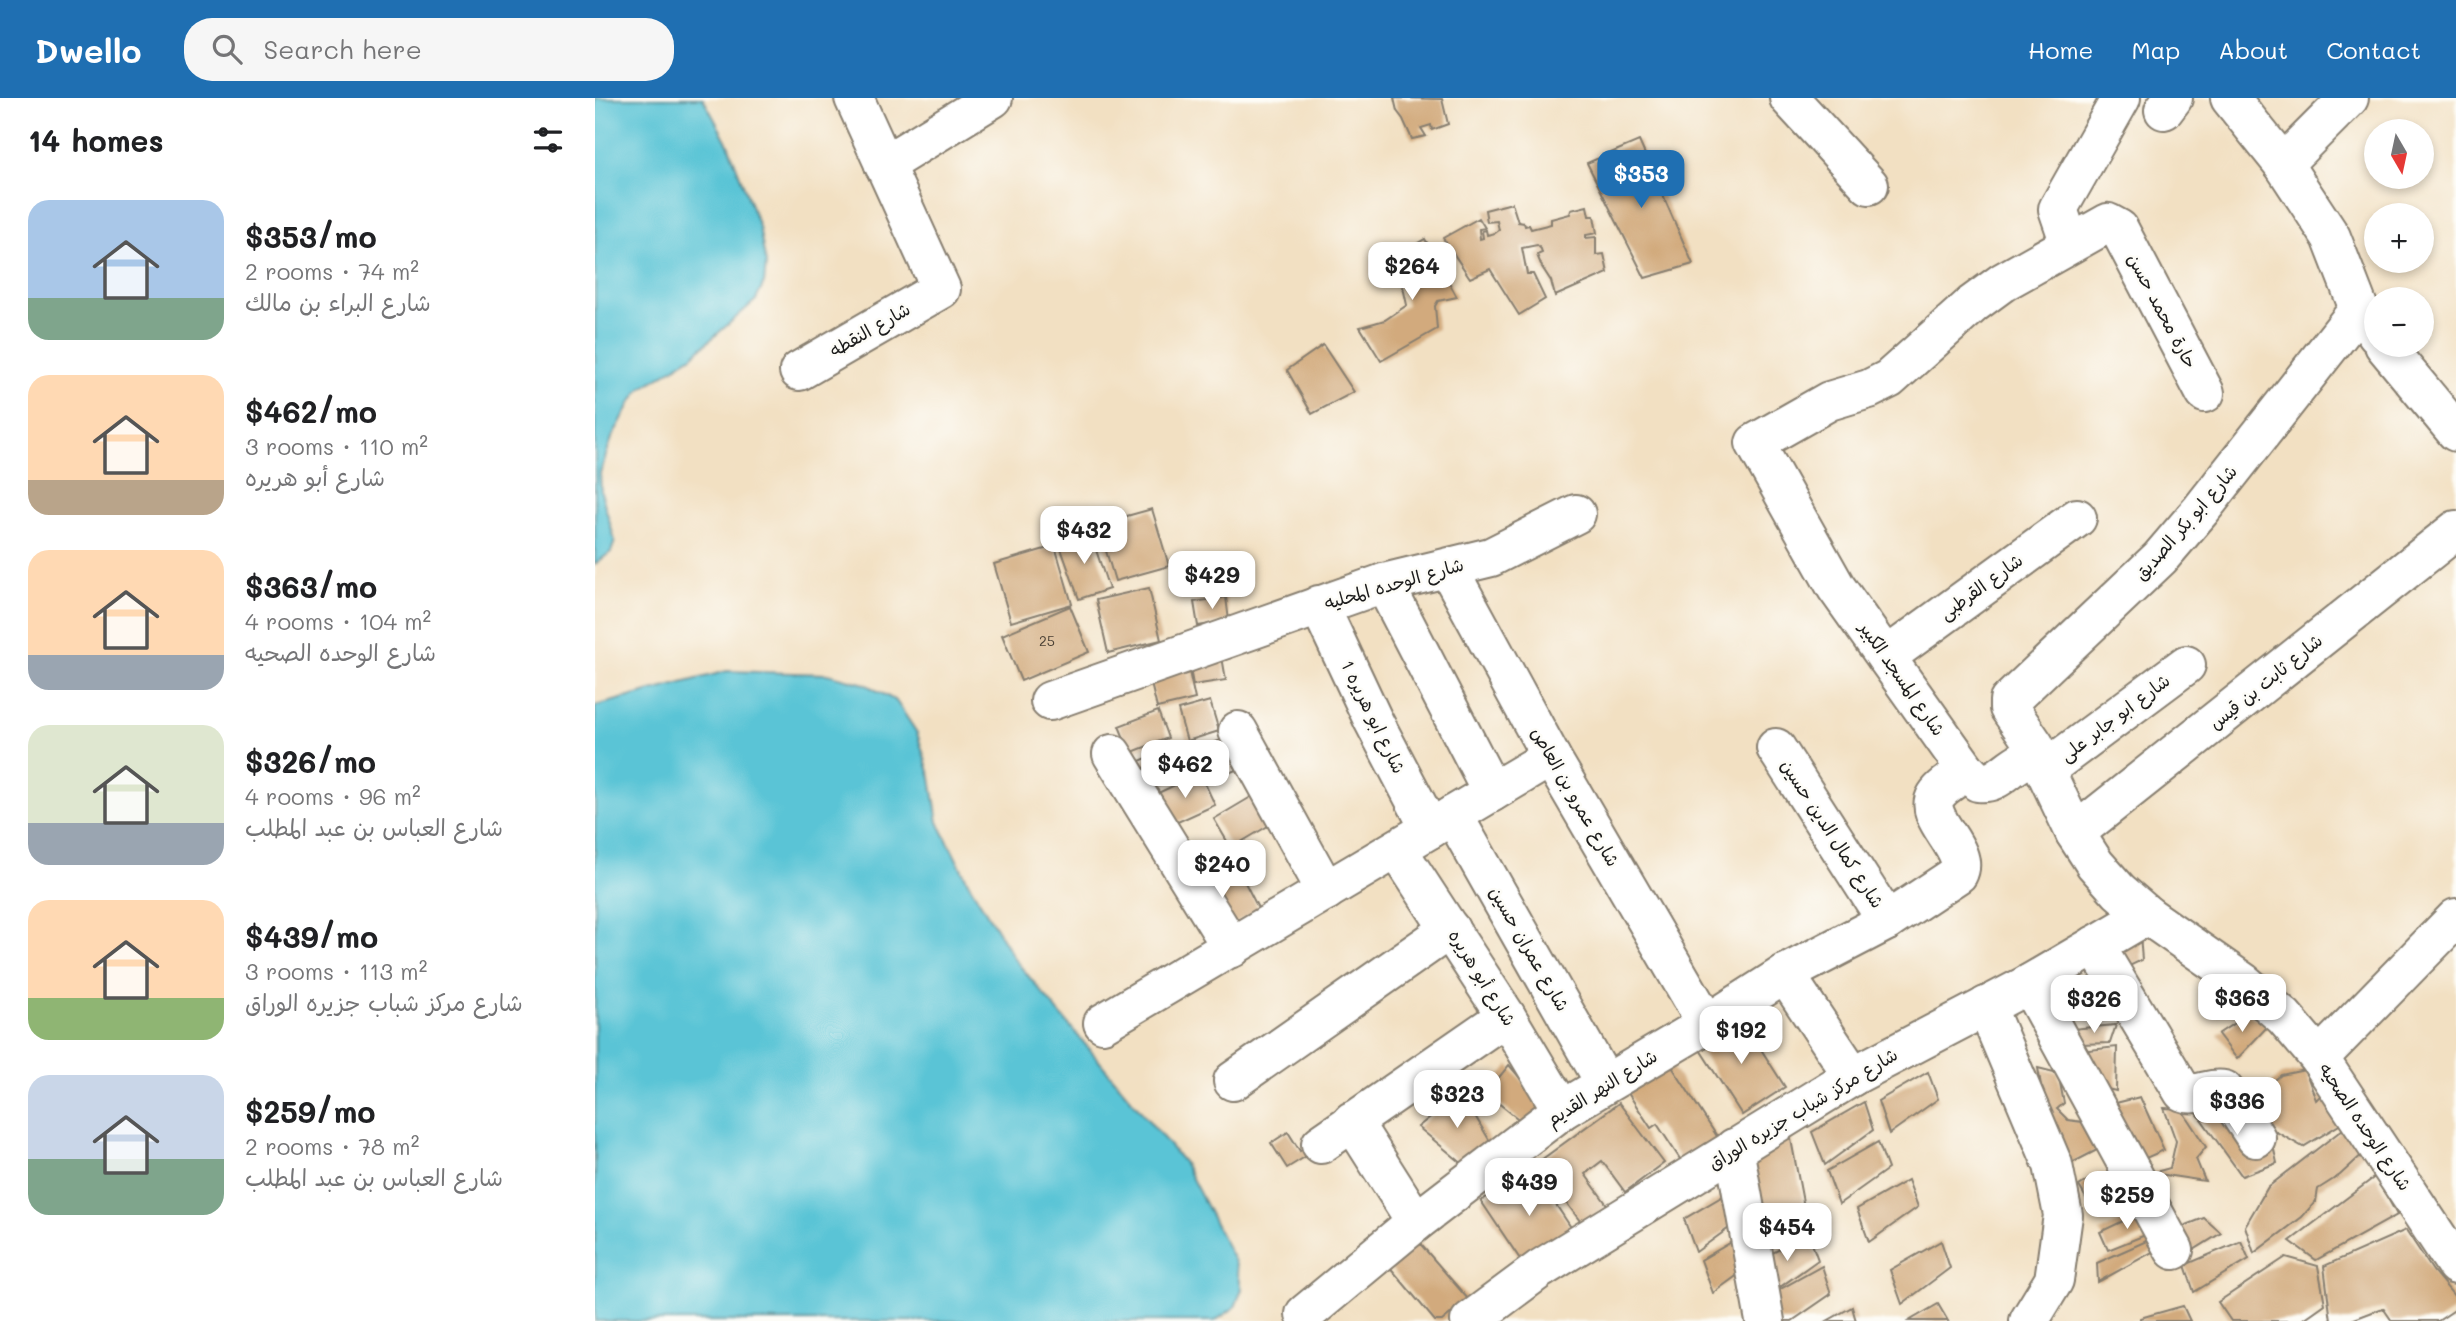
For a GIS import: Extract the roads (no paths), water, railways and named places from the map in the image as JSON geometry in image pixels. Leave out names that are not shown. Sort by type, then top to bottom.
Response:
[{"type":"street","points":[[854,98],[884,164],[993,98]]},
{"type":"street","points":[[1789,98],[1869,185]]},
{"type":"street","points":[[2070,244],[2059,213],[2060,204],[2121,98]]},
{"type":"street","points":[[2230,98],[2283,164],[2331,237],[2364,313]]},
{"type":"street","points":[[2283,164],[2349,98]]},
{"type":"street","name":"شارع النقطه","points":[[799,371],[941,289],[884,164]]},
{"type":"street","name":"حارة محمد حسن","points":[[2070,244],[2108,223],[2119,229],[2205,393]]},
{"type":"street","name":"شارع المسجد الكبير","points":[[1967,771],[1836,587],[1755,443],[1829,401],[1869,389],[1889,379],[1973,304],[2003,282],[2070,244]]},
{"type":"street","name":"شارع ابو بكر الصديق","points":[[2041,764],[2036,749],[2009,708],[2009,701],[2160,558],[2364,327]]},
{"type":"street","points":[[2396,357],[2452,420]]},
{"type":"street","name":"شارع الوحده المحليه","points":[[1050,701],[1384,583],[1491,556],[1576,514]]},
{"type":"street","name":"شارع القرطبى","points":[[1886,657],[2077,518]]},
{"type":"street","name":"شارع ثابت بن قيس","points":[[2075,834],[2456,530]]},
{"type":"street","name":"شارع عمرو بن العاص","points":[[1448,568],[1551,757],[1707,1024]]},
{"type":"street","points":[[1384,583],[1492,792]]},
{"type":"street","name":"شارع ابو هريره 1","points":[[1319,605],[1373,720],[1442,822]]},
{"type":"street","name":"شارع ابو جابر على","points":[[2041,764],[2186,665]]},
{"type":"street","points":[[1238,731],[1327,891]]},
{"type":"street","name":"شارع كمال الدين حسين","points":[[1776,748],[1887,921]]},
{"type":"street","points":[[1112,754],[1232,948]]},
{"type":"street","points":[[1103,1023],[1551,757]]},
{"type":"street","points":[[1967,771],[1978,782],[1995,781],[2020,761],[2041,764],[2075,834]]},
{"type":"street","name":"شارع النهر القديم","points":[[1305,1314],[1416,1222],[1562,1110],[1785,974],[1887,921],[1958,874],[1961,868],[1960,858],[1941,824],[1934,803],[1938,793],[1967,771]]},
{"type":"street","name":"شارع عمران حسين","points":[[1442,822],[1605,1083]]},
{"type":"street","name":"شارع الوحده الصحيه","points":[[2075,834],[2095,864],[2119,891],[2147,915],[2243,982],[2284,1017],[2319,1058],[2456,1265]]},
{"type":"street","name":"شارع أبو هريره","points":[[1397,849],[1506,1016],[1562,1110]]},
{"type":"street","name":"شارع مركز شباب جزيره الوراق","points":[[1470,1321],[1540,1269],[1853,1076],[2029,984],[2147,915]]},
{"type":"street","points":[[2319,1058],[2456,918]]},
{"type":"street","points":[[1233,1081],[1450,929]]},
{"type":"street","points":[[2095,945],[2183,1092],[2190,1094],[2224,1090],[2256,1138]]},
{"type":"street","points":[[1785,974],[1853,1076]]},
{"type":"street","points":[[2029,984],[2174,1250]]},
{"type":"street","points":[[1986,1006],[2053,1165],[2063,1215],[2054,1280],[2029,1321]]},
{"type":"street","points":[[1321,1144],[1506,1016]]},
{"type":"street","points":[[1352,1121],[1416,1222]]},
{"type":"street","points":[[1734,1148],[1765,1321]]},
{"type":"water","points":[[595,98],[703,98],[728,144],[759,227],[766,264],[764,283],[756,300],[692,356],[641,389],[630,404],[612,438],[600,473],[601,492],[615,541],[611,552],[595,564]]},
{"type":"water","points":[[727,671],[828,674],[865,684],[896,701],[917,733],[931,778],[938,822],[968,882],[1015,960],[1184,1163],[1235,1262],[1242,1289],[1235,1307],[1215,1321],[595,1321],[595,706]]}]
